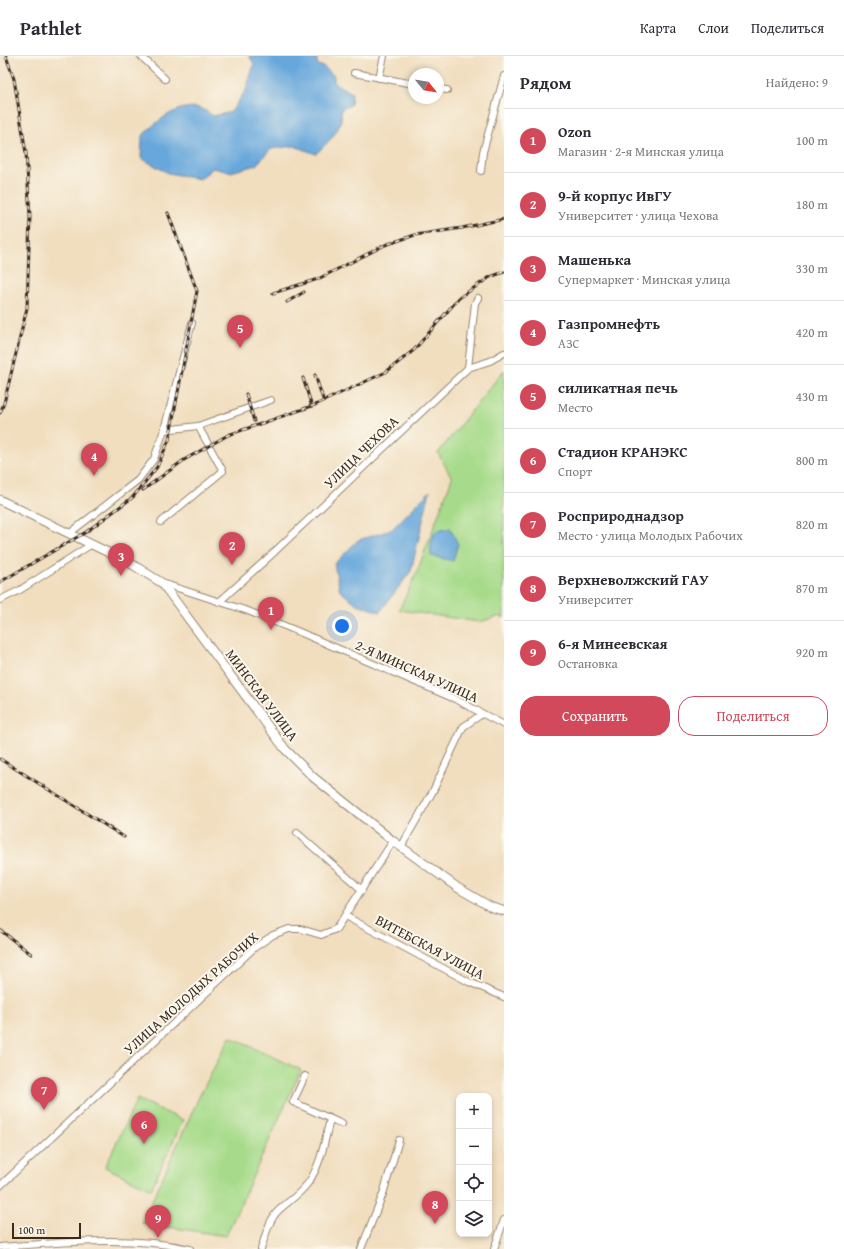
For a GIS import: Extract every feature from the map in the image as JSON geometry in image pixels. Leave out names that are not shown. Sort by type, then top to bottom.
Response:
[{"type":"main road","name":"МИНСКАЯ УЛИЦА","points":[[0,500],[137,567],[162,583],[285,749],[329,791],[393,842],[401,846],[458,888],[491,907],[504,911]]},
{"type":"street","points":[[141,56],[165,79]]},
{"type":"street","points":[[379,78],[384,56]]},
{"type":"street","points":[[354,73],[408,83]]},
{"type":"street","points":[[482,171],[483,152],[504,76]]},
{"type":"street","points":[[478,298],[475,304],[468,368],[490,361],[504,353]]},
{"type":"street","points":[[70,533],[138,480],[154,459],[164,430],[192,323]]},
{"type":"street","name":"УЛИЦА ЧЕХОВА","points":[[219,602],[270,556],[468,368]]},
{"type":"street","points":[[164,430],[198,426],[271,400]]},
{"type":"street","points":[[161,522],[223,471],[198,426]]},
{"type":"street","points":[[0,600],[20,590],[92,544]]},
{"type":"street","name":"2-Я МИНСКАЯ УЛИЦА","points":[[162,583],[297,631],[455,699],[504,725]]},
{"type":"street","points":[[401,846],[433,791],[463,727],[482,714]]},
{"type":"street","points":[[297,833],[362,890]]},
{"type":"street","name":"УЛИЦА МОЛОДЫХ РАБОЧИХ","points":[[0,1186],[254,948],[273,936],[289,929],[301,929],[320,935],[336,929],[393,842]]},
{"type":"street","name":"ВИТЕБСКАЯ УЛИЦА","points":[[345,916],[469,982],[504,996]]},
{"type":"street","points":[[305,1076],[293,1102],[342,1124]]},
{"type":"street","points":[[261,1249],[272,1219],[278,1210],[300,1193],[309,1181],[322,1151],[330,1119]]},
{"type":"street","points":[[361,1249],[383,1194],[400,1140]]},
{"type":"street","points":[[494,1249],[504,1220]]},
{"type":"street","points":[[111,1249],[112,1242]]},
{"type":"street","points":[[0,1247],[53,1246],[112,1242],[190,1249]]},
{"type":"green space","points":[[504,370],[504,618],[500,616],[479,622],[399,610],[417,572],[452,478],[438,453]]},
{"type":"green space","points":[[230,1037],[301,1070],[226,1236],[142,1223],[198,1099]]},
{"type":"green space","points":[[137,1099],[183,1120],[151,1189],[105,1167]]},
{"type":"water","points":[[249,56],[316,56],[318,65],[324,67],[334,76],[334,83],[352,93],[351,105],[341,109],[338,129],[316,154],[294,146],[271,149],[256,165],[231,172],[213,168],[200,179],[168,173],[141,158],[142,136],[157,122],[175,111],[194,107],[204,110],[213,116],[231,112],[246,90],[254,64]]},
{"type":"water","points":[[430,491],[411,571],[380,612],[357,604],[340,591],[334,564],[358,540],[391,530]]},
{"type":"water","points":[[450,528],[458,544],[453,561],[431,556],[431,543],[436,531]]},
{"type":"railway","points":[[0,413],[4,403],[27,308],[30,216],[26,153],[14,79],[6,56]]},
{"type":"railway","points":[[0,582],[86,532],[133,497],[157,467],[169,440],[197,291],[168,213]]},
{"type":"railway","points":[[273,293],[318,279],[385,245],[415,235],[462,228],[504,219]]},
{"type":"railway","points":[[143,490],[184,460],[228,435],[315,405],[386,372],[414,350],[459,298],[490,277],[504,272]]},
{"type":"railway","points":[[287,302],[304,292]]},
{"type":"railway","points":[[315,375],[323,399]]},
{"type":"railway","points":[[303,378],[311,404]]},
{"type":"railway","points":[[246,394],[254,421]]},
{"type":"railway","points":[[0,759],[124,837]]},
{"type":"railway","points":[[0,930],[31,954]]},
{"type":"place","name":"силикатная печь","points":[[240,348]]},
{"type":"place","name":"Газпромнефть","points":[[94,476]]},
{"type":"place","name":"9-й корпус ИвГУ","points":[[232,565]]},
{"type":"place","name":"Машенька","points":[[121,576]]},
{"type":"place","name":"Ozon","points":[[271,630]]},
{"type":"place","name":"Росприроднадзор","points":[[44,1110]]},
{"type":"place","name":"Стадион КРАНЭКС","points":[[144,1144]]},
{"type":"place","name":"Верхневолжский ГАУ","points":[[435,1224]]},
{"type":"place","name":"6-я Минеевская","points":[[158,1238]]}]
